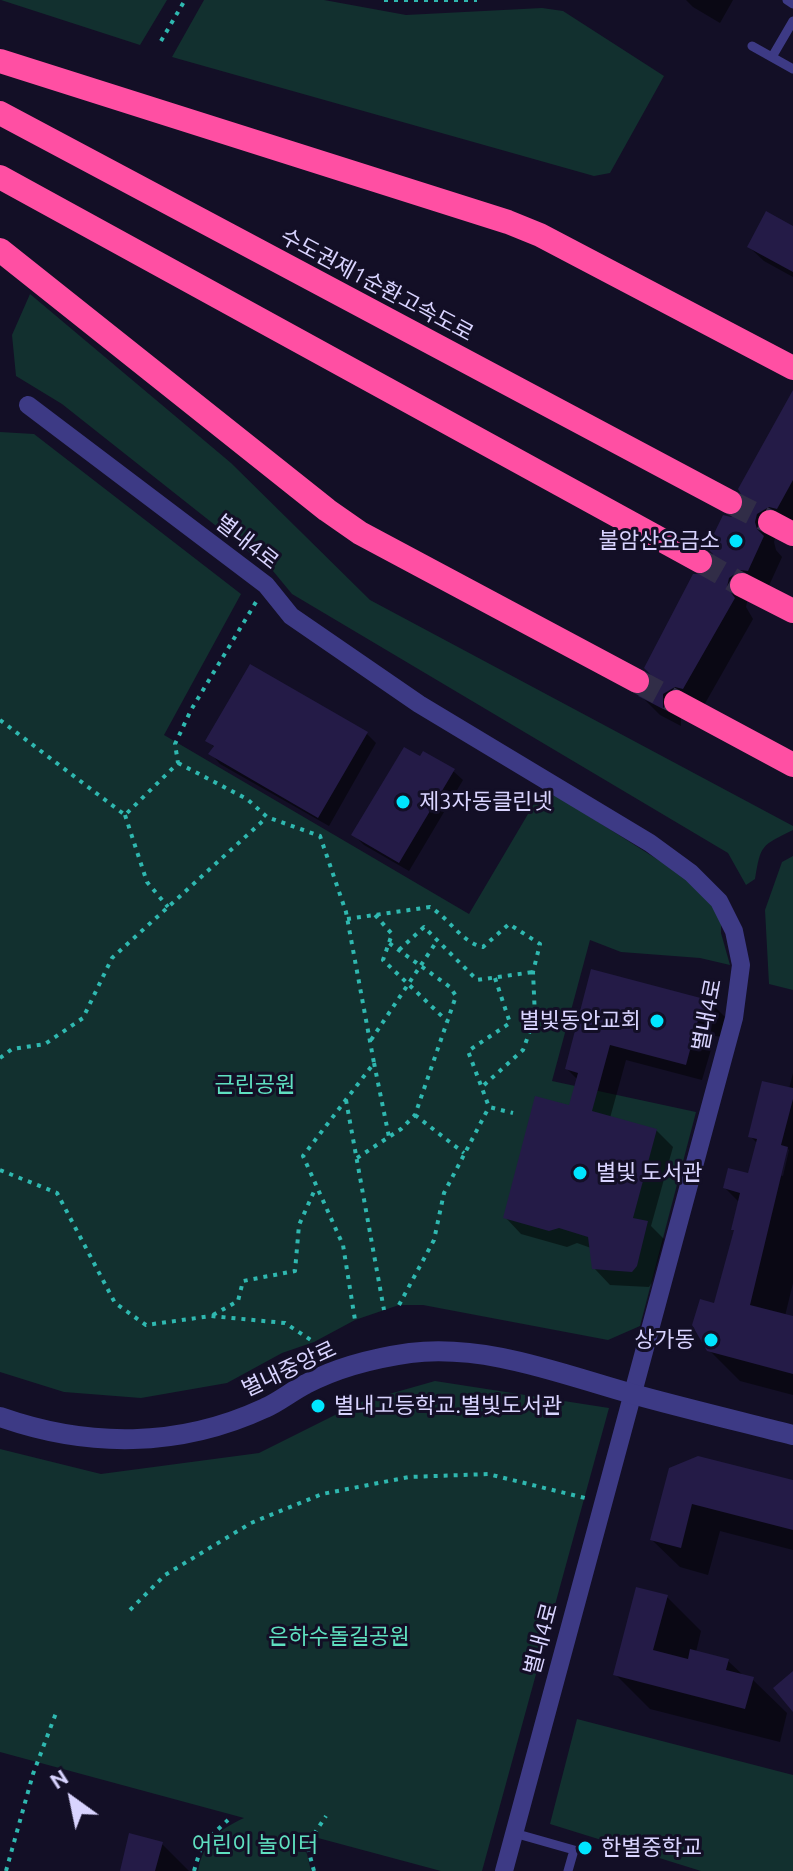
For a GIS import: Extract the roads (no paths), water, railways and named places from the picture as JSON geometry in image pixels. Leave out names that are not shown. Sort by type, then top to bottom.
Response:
[{"type":"highway","points":[[0,61],[508,222],[540,235],[793,368]]},
{"type":"highway","name":"수도권제1순환고속도로","points":[[0,113],[730,502]]},
{"type":"highway","points":[[0,177],[700,561]]},
{"type":"highway","points":[[0,250],[360,533],[637,681]]},
{"type":"highway","points":[[770,522],[793,534]]},
{"type":"highway","points":[[742,585],[793,611]]},
{"type":"highway","points":[[676,702],[793,765]]},
{"type":"street","name":"별내4로","points":[[28,405],[266,585],[291,616],[419,704],[650,843],[681,865],[719,901],[734,931],[741,965],[734,1018],[504,1871]]},
{"type":"street","name":"별내중앙로","points":[[0,1417],[37,1430],[89,1439],[165,1436],[206,1429],[267,1407],[308,1383],[359,1363],[412,1353],[470,1352],[543,1368],[793,1435]]},
{"type":"lane","points":[[787,0],[793,4]]},
{"type":"lane","points":[[772,57],[793,21]]},
{"type":"lane","points":[[752,46],[793,69]]},
{"type":"lane","points":[[514,1833],[574,1850],[568,1871]]},
{"type":"tunnel","points":[[730,502],[770,522]]},
{"type":"tunnel","points":[[700,561],[742,585]]},
{"type":"tunnel","points":[[637,681],[676,702]]},
{"type":"place","name":"불암산요금소","points":[[736,541]]},
{"type":"place","name":"제3자동클린넷","points":[[403,802]]},
{"type":"place","name":"별빛동안교회","points":[[657,1021]]},
{"type":"place","name":"별빛 도서관","points":[[580,1173]]},
{"type":"place","name":"상가동","points":[[711,1340]]},
{"type":"place","name":"별내고등학교.별빛도서관","points":[[318,1406]]},
{"type":"place","name":"한별중학교","points":[[585,1848]]},
{"type":"park label","name":"근린공원","points":[[255,1085]]},
{"type":"park label","name":"은하수돌길공원","points":[[339,1637]]},
{"type":"park label","name":"어린이 놀이터","points":[[255,1845]]}]
